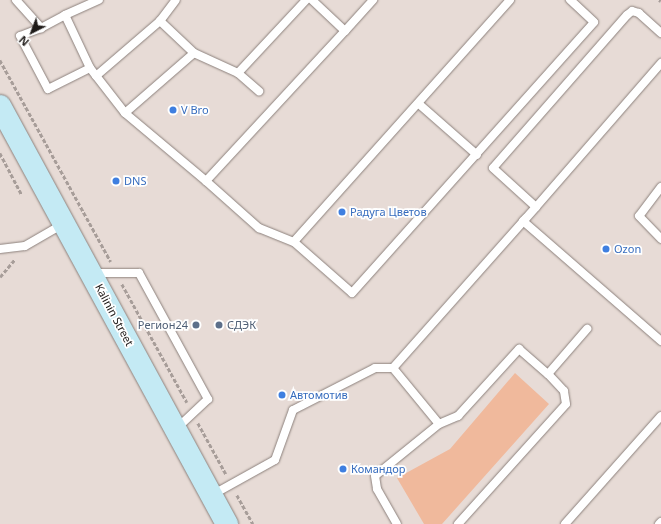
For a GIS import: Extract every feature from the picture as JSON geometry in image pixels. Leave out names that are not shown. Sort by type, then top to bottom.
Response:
[{"type":"main road","name":"Kalinin Street","points":[[0,106],[227,524]]},
{"type":"lane","points":[[16,0],[41,28]]},
{"type":"lane","points":[[90,68],[48,88],[20,36],[41,28],[65,15],[99,0]]},
{"type":"lane","points":[[96,76],[160,21],[176,0]]},
{"type":"lane","points":[[238,73],[306,0]]},
{"type":"lane","points":[[312,0],[345,30]]},
{"type":"lane","points":[[206,180],[373,0]]},
{"type":"lane","points":[[294,242],[419,104],[510,0]]},
{"type":"lane","points":[[65,15],[90,68],[125,113],[206,180],[259,228],[294,242],[352,293],[477,155],[594,22],[570,0]]},
{"type":"lane","points":[[536,207],[493,168],[627,15],[632,11],[639,13],[661,33]]},
{"type":"lane","points":[[160,21],[194,53],[238,73],[259,92]]},
{"type":"lane","points":[[125,113],[194,53]]},
{"type":"lane","points":[[211,495],[275,460],[293,410],[375,368],[393,368],[661,63]]},
{"type":"lane","points":[[419,104],[477,155]]},
{"type":"lane","points":[[661,187],[639,216],[661,238]]},
{"type":"lane","points":[[523,221],[661,341]]},
{"type":"lane","points":[[0,249],[25,246],[64,223]]},
{"type":"lane","points":[[92,273],[139,273],[208,399],[175,430]]},
{"type":"lane","points":[[548,374],[586,329]]},
{"type":"lane","points":[[397,524],[377,489],[374,476],[439,424],[458,416],[518,349],[548,374],[564,391],[566,404],[458,524]]},
{"type":"lane","points":[[393,368],[439,424]]},
{"type":"lane","points":[[565,524],[661,416]]},
{"type":"path","points":[[0,60],[253,524]]},
{"type":"path","points":[[0,154],[22,195]]},
{"type":"path","points":[[0,277],[25,246]]},
{"type":"shaded area","points":[[515,373],[549,404],[442,524],[424,524],[397,478],[450,449]]},
{"type":"place","name":"V Bro","points":[[173,110]]},
{"type":"place","name":"DNS","points":[[116,181]]},
{"type":"place","name":"Радуга Цветов","points":[[342,212]]},
{"type":"place","name":"Ozon","points":[[606,249]]},
{"type":"place","name":"Регион24","points":[[196,325]]},
{"type":"place","name":"СДЭК","points":[[219,325]]},
{"type":"place","name":"Автомотив","points":[[282,395]]},
{"type":"place","name":"Командор","points":[[343,469]]}]
